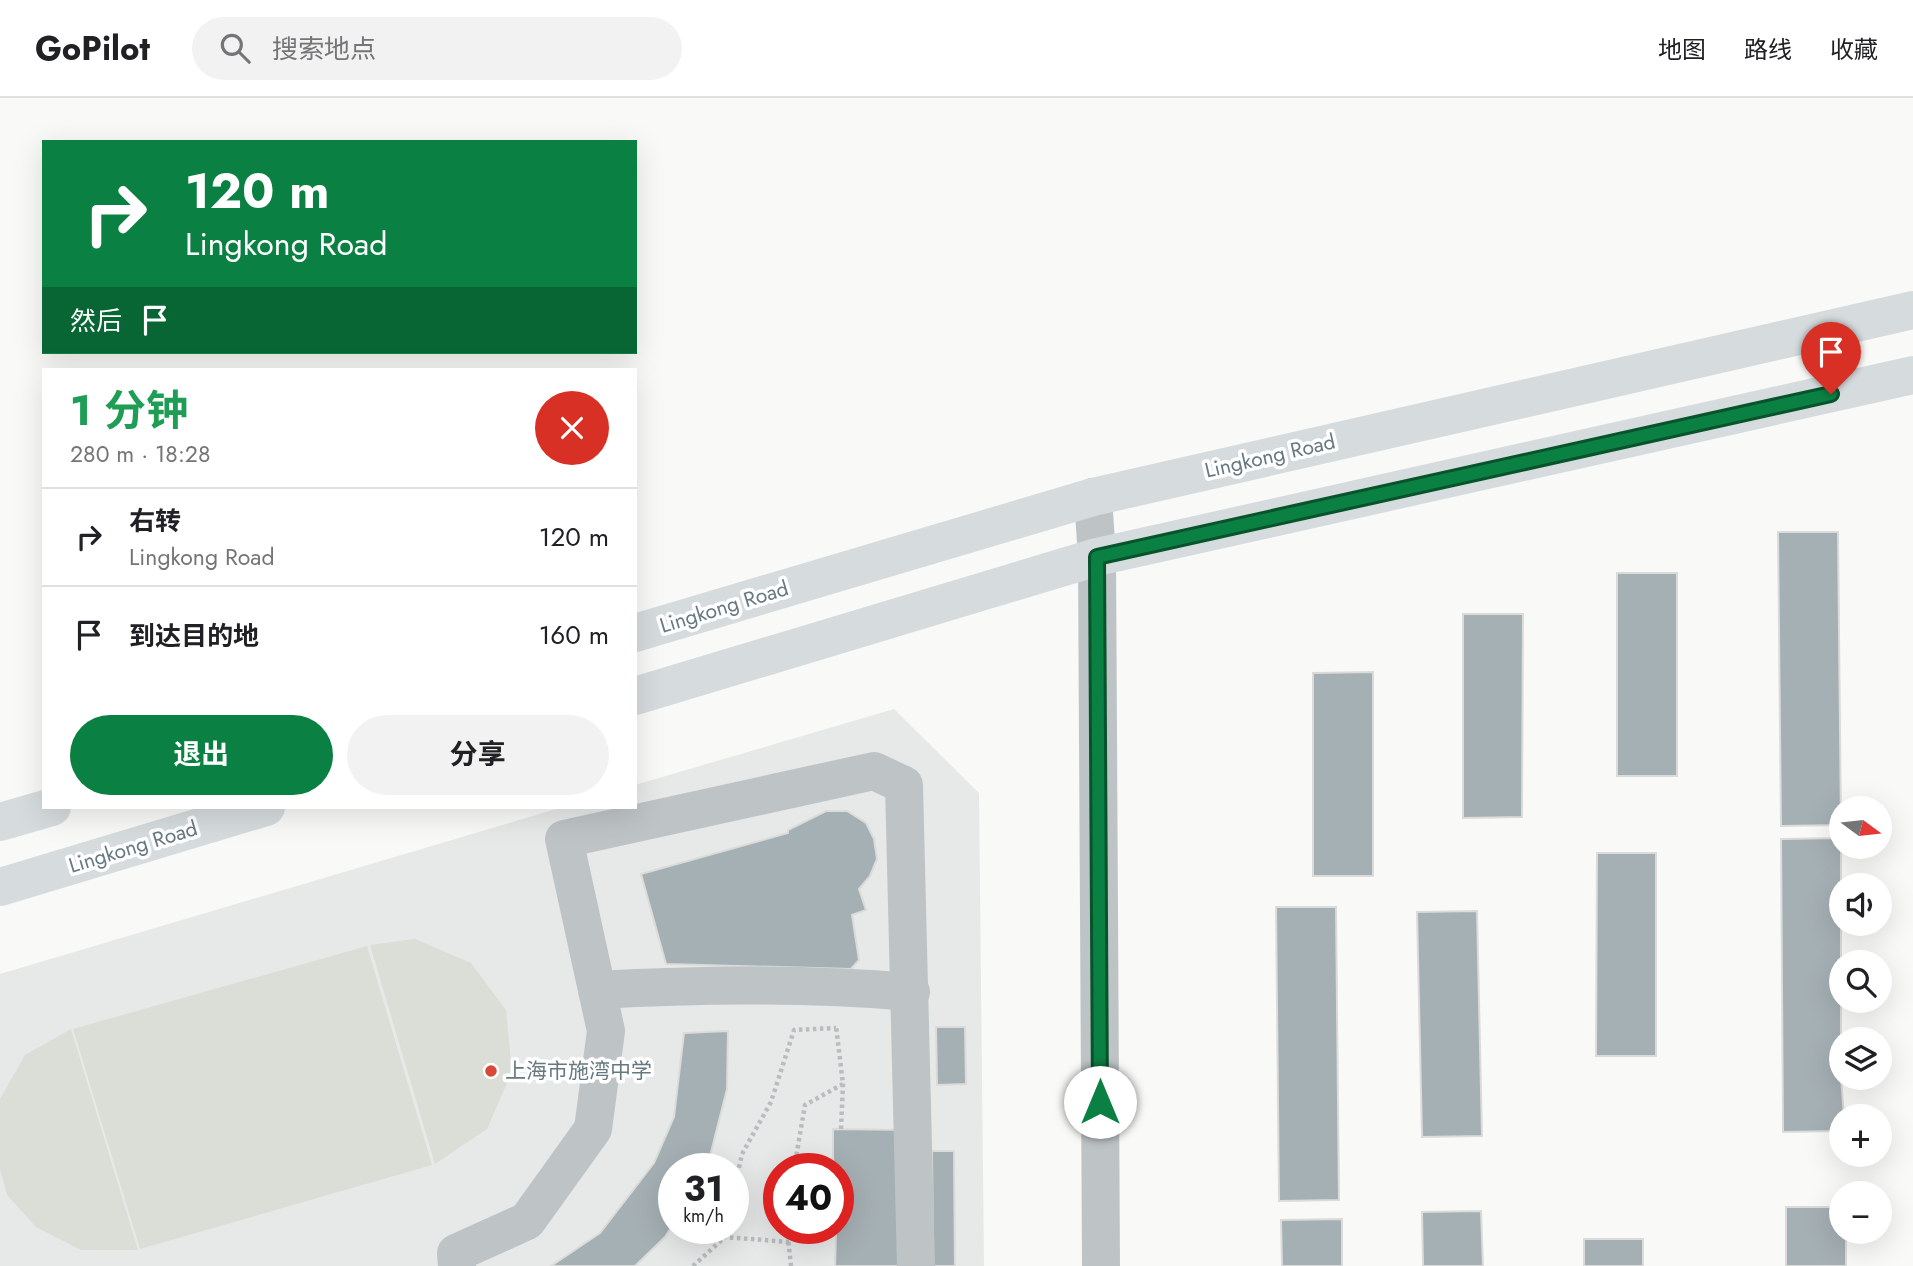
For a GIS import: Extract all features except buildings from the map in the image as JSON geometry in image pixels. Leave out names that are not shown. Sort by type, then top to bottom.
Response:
[{"type":"main road","name":"Lingkong Road","points":[[637,632],[1093,497],[1913,310]]},
{"type":"main road","points":[[637,694],[1097,557],[1913,375]]},
{"type":"main road","points":[[0,822],[45,809]]},
{"type":"main road","name":"Lingkong Road","points":[[0,887],[258,809]]},
{"type":"street","points":[[1093,497],[1097,557],[1101,1266]]},
{"type":"street","points":[[450,1262],[527,1221],[593,1129],[606,1031],[564,838],[874,771],[904,785],[916,1266]]},
{"type":"street","points":[[597,990],[694,984],[831,986],[911,992]]},
{"type":"path","points":[[831,986],[844,1084],[841,1129]]},
{"type":"path","points":[[743,1153],[771,1102],[794,1030],[836,1028]]},
{"type":"path","points":[[797,1153],[805,1105],[844,1084]]},
{"type":"path","points":[[693,1266],[717,1244]]},
{"type":"path","points":[[789,1244],[791,1266]]},
{"type":"shaded area","name":"上海市施湾中学","points":[[894,709],[979,793],[984,1266],[0,1266],[0,974],[556,809],[637,809],[637,784]]},
{"type":"shaded area","points":[[415,939],[471,963],[506,1010],[512,1072],[487,1129],[435,1164],[370,945]]},
{"type":"shaded area","points":[[367,946],[432,1165],[140,1249],[73,1029]]},
{"type":"shaded area","points":[[71,1029],[138,1250],[81,1250],[36,1227],[7,1195],[0,1169],[0,1099],[25,1055]]},
{"type":"place","name":"上海市施湾中学","points":[[491,1071]]},
{"type":"route","points":[[1100,1102],[1097,557],[1831,394]]}]
